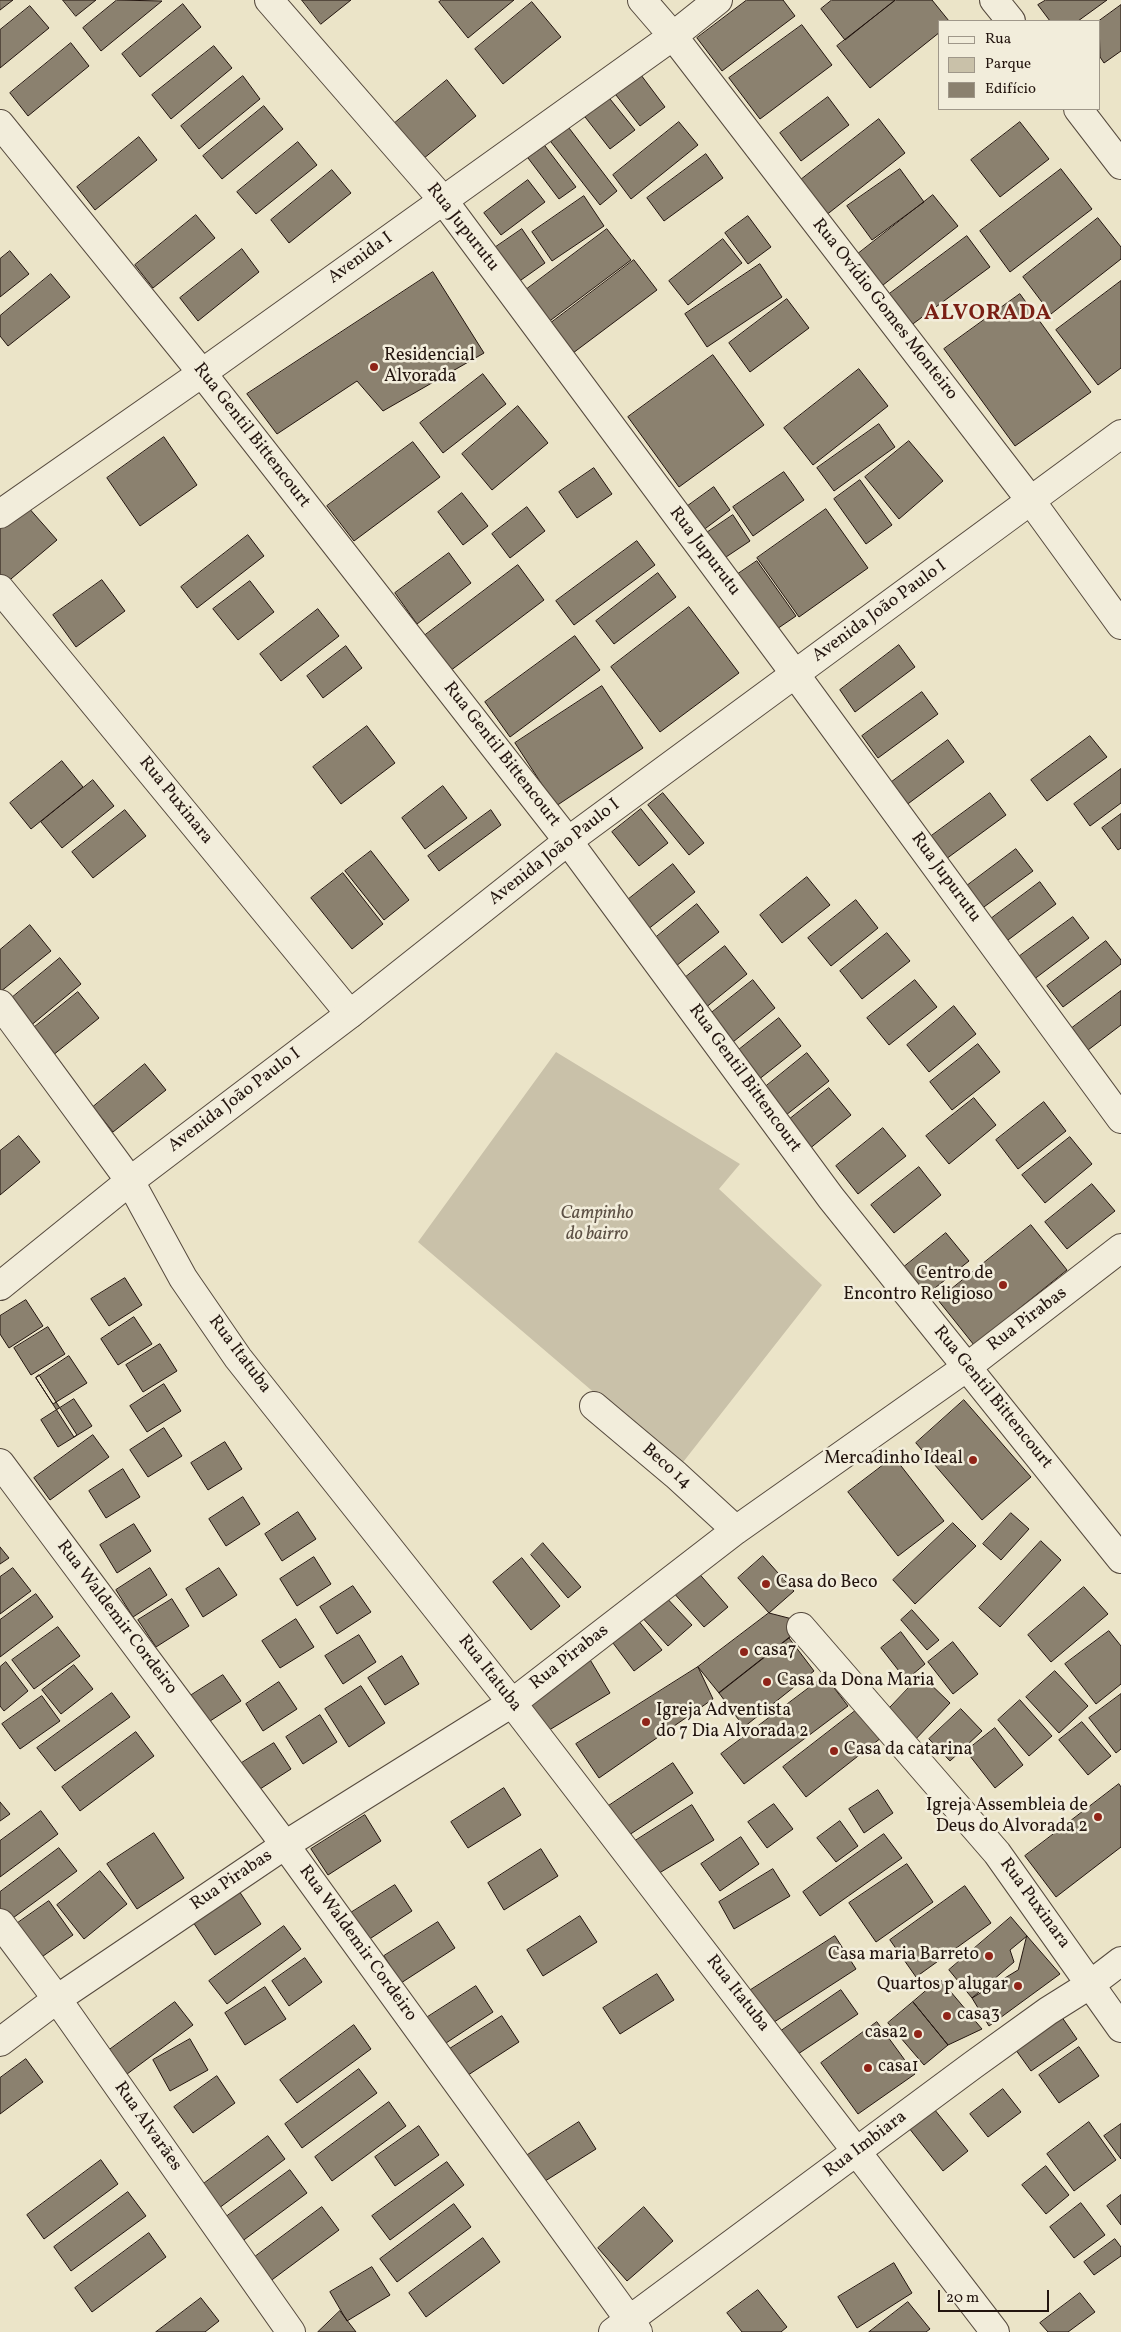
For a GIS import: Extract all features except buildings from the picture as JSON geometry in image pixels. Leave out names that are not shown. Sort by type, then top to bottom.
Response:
[{"type":"street","name":"Rua Jupurutu","points":[[269,0],[443,200],[795,674],[1121,1119]]},
{"type":"street","name":"Rua Ovídio Gomes Monteiro","points":[[642,0],[672,36],[1031,501],[1121,625]]},
{"type":"street","name":"Avenida I","points":[[0,514],[202,374],[672,36],[718,0]]},
{"type":"street","points":[[994,0],[1010,20]]},
{"type":"street","points":[[1079,110],[1121,164]]},
{"type":"street","name":"Rua Gentil Bittencourt","points":[[0,124],[202,374],[568,841],[831,1198],[1121,1559]]},
{"type":"street","name":"Avenida João Paulo I","points":[[0,1286],[130,1181],[350,1014],[568,841],[1121,434]]},
{"type":"street","name":"Rua Puxinara","points":[[0,589],[350,1014]]},
{"type":"street","name":"Rua Itatuba","points":[[0,1004],[130,1181],[183,1278],[238,1358],[512,1703],[995,2332]]},
{"type":"street","name":"Rua Pirabas","points":[[0,2042],[57,2000],[285,1845],[512,1703],[736,1530],[967,1367],[1121,1248]]},
{"type":"street","name":"Beco 14","points":[[594,1406],[676,1474],[736,1530]]},
{"type":"street","name":"Rua Waldemir Cordeiro","points":[[0,1462],[285,1845],[627,2328]]},
{"type":"street","name":"Rua Puxinara","points":[[801,1627],[997,1853],[1121,2028]]},
{"type":"street","name":"Rua Alvarães","points":[[0,1923],[57,2000],[291,2332]]},
{"type":"street","name":"Rua Imbiara","points":[[627,2328],[858,2152],[1048,2011],[1091,1984],[1121,1962]]},
{"type":"green space","name":"Campinho do bairro","points":[[556,1052],[740,1164],[719,1189],[822,1285],[680,1466],[418,1242]]},
{"type":"place","name":"Residencial Alvorada","points":[[374,367]]},
{"type":"place","name":"Centro de Encontro Religioso","points":[[1003,1285]]},
{"type":"place","name":"Mercadinho Ideal","points":[[973,1460]]},
{"type":"place","name":"Casa do Beco","points":[[766,1584]]},
{"type":"place","name":"casa7","points":[[744,1652]]},
{"type":"place","name":"Casa da Dona Maria","points":[[767,1682]]},
{"type":"place","name":"Igreja Adventista do 7 Dia Alvorada 2","points":[[646,1722]]},
{"type":"place","name":"Casa da catarina","points":[[834,1751]]},
{"type":"place","name":"Igreja Assembleia de Deus do Alvorada 2","points":[[1098,1817]]},
{"type":"place","name":"Casa maria Barreto","points":[[989,1956]]},
{"type":"place","name":"Quartos p alugar","points":[[1018,1986]]},
{"type":"place","name":"casa3","points":[[947,2016]]},
{"type":"place","name":"casa2","points":[[918,2034]]},
{"type":"place","name":"casa1","points":[[868,2068]]},
{"type":"district","name":"ALVORADA","points":[[988,315]]}]
